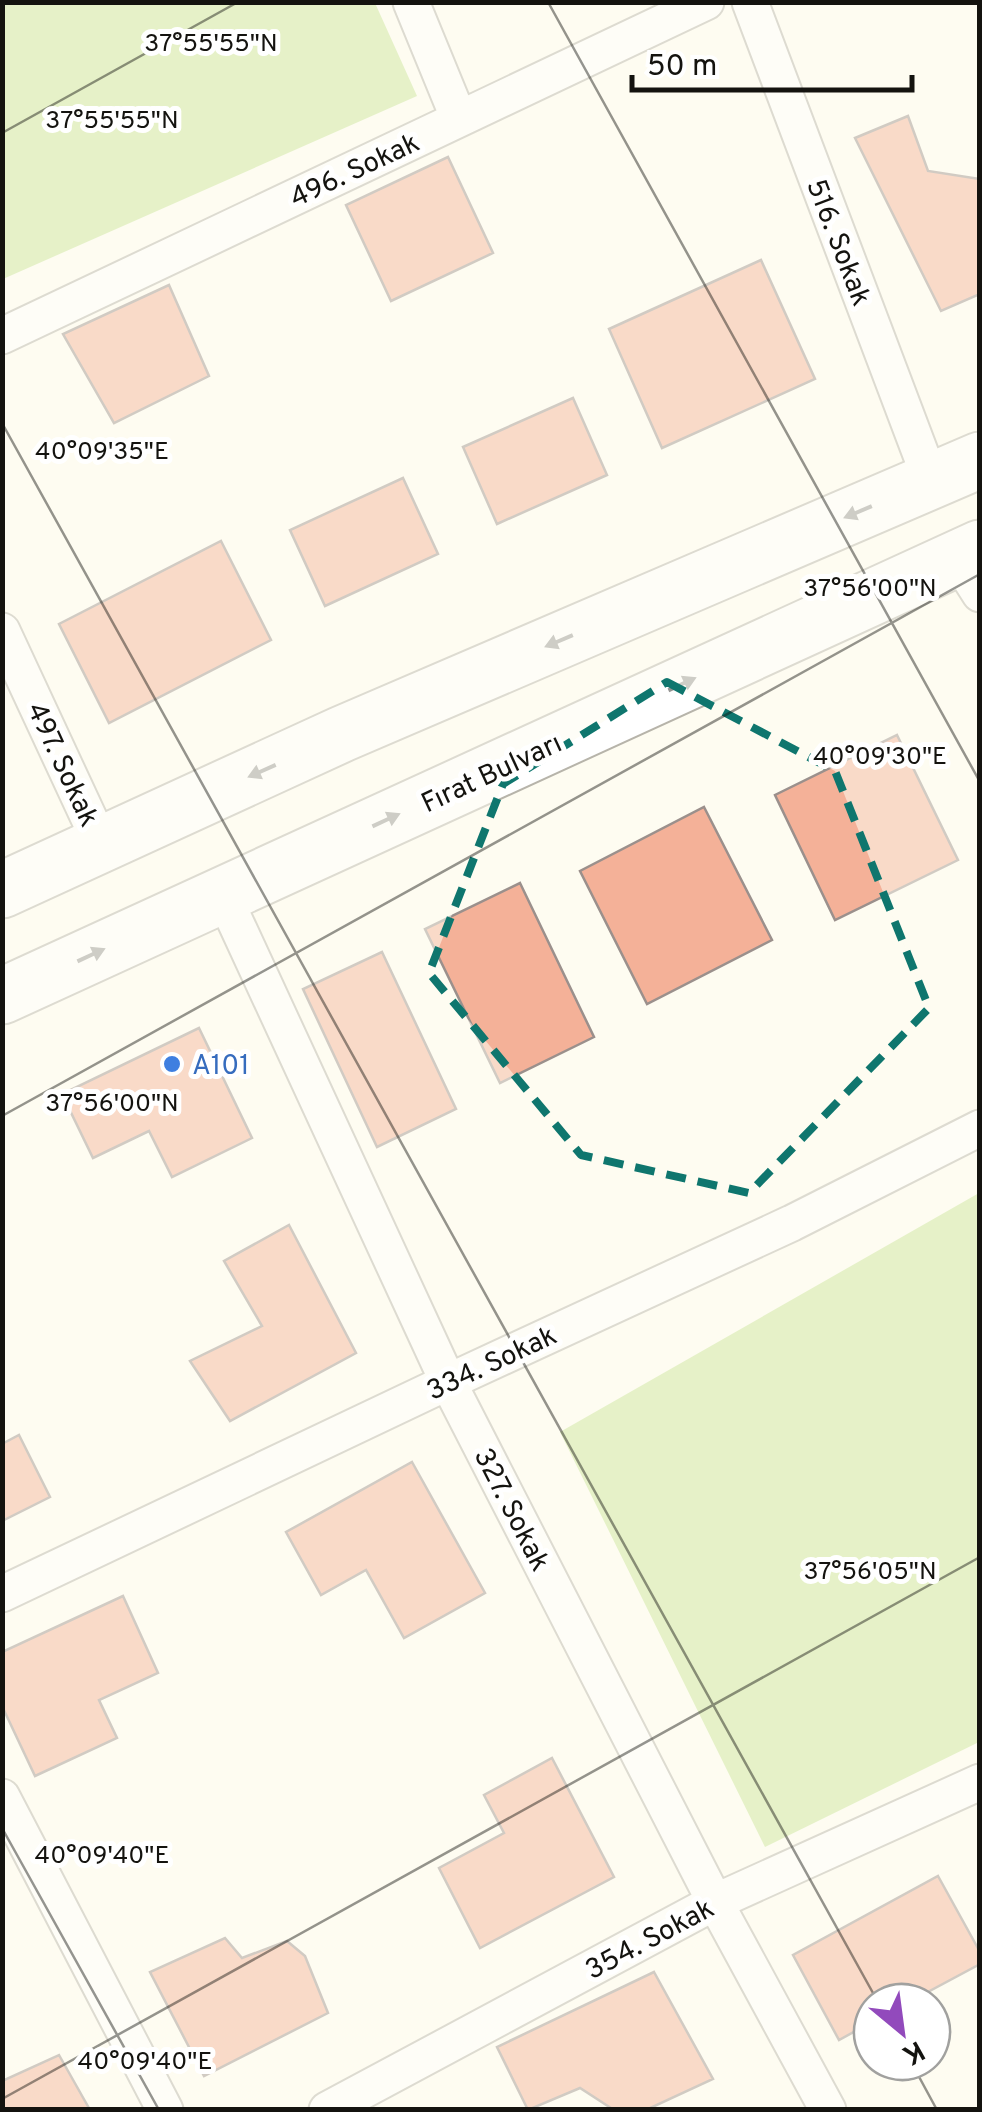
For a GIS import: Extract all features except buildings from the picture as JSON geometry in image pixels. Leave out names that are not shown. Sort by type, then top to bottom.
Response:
[{"type":"main road","points":[[2,890],[342,734],[955,470]]},
{"type":"main road","name":"Fırat Bulvarı","points":[[2,996],[224,894],[972,567]]},
{"type":"street","points":[[411,2],[460,119]]},
{"type":"street","name":"496. Sokak","points":[[2,336],[706,2]]},
{"type":"street","name":"516. Sokak","points":[[750,2],[955,470]]},
{"type":"street","name":"497. Sokak","points":[[2,631],[101,844]]},
{"type":"street","name":"327. Sokak","points":[[224,894],[448,1382],[715,1902],[828,2110]]},
{"type":"street","name":"334. Sokak","points":[[2,1594],[792,1224],[980,1128]]},
{"type":"street","name":"354. Sokak","points":[[327,2110],[715,1902],[980,1782]]},
{"type":"street","points":[[2,1797],[165,2110]]},
{"type":"highlighted area","points":[[667,682],[835,771],[929,1008],[749,1193],[581,1155],[429,973],[503,784]]},
{"type":"green space","points":[[3,2],[375,3],[417,96],[3,279]]},
{"type":"green space","points":[[979,1193],[979,1742],[765,1847],[560,1432]]},
{"type":"place","name":"A101","points":[[172,1064]]}]
